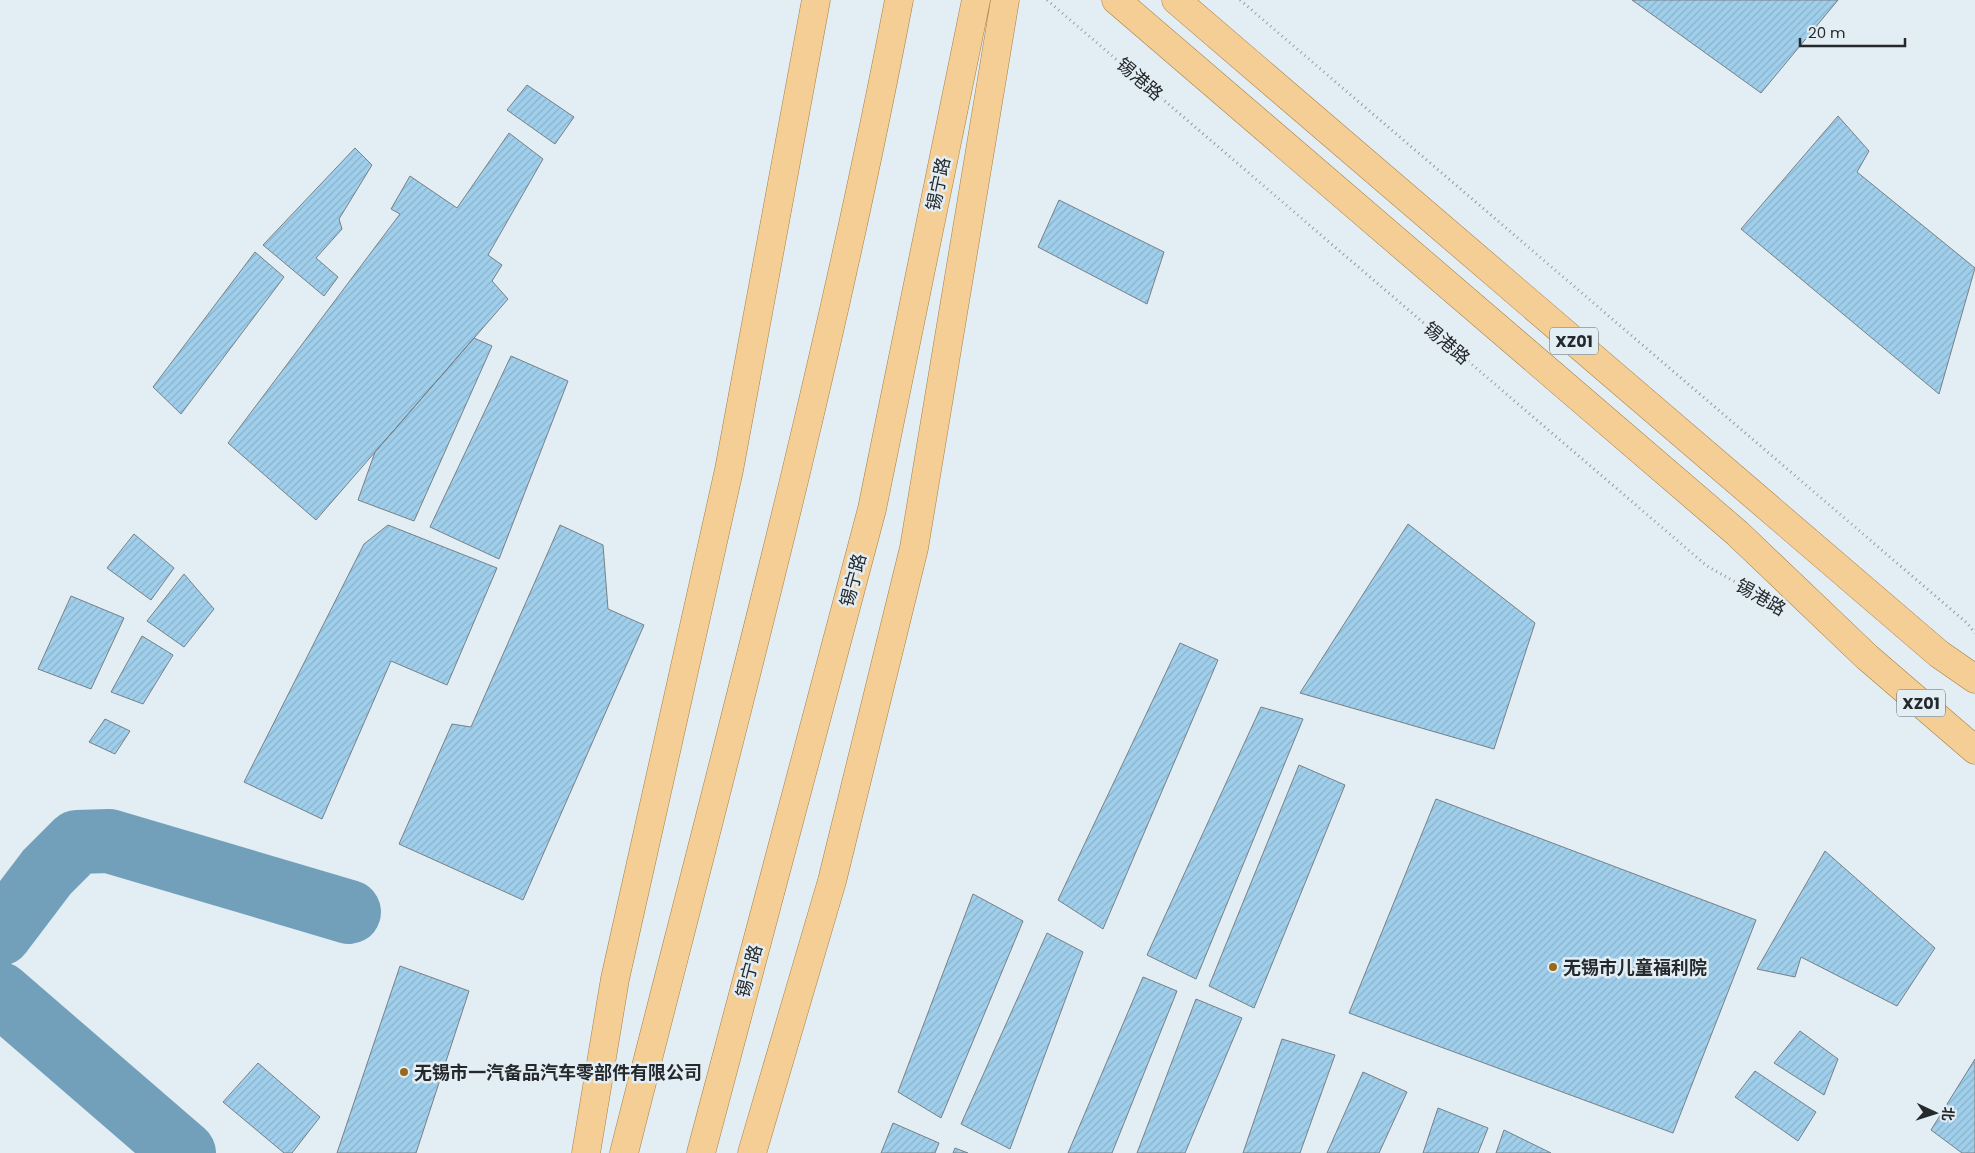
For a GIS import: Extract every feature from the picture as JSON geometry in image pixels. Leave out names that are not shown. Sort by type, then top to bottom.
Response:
[{"type":"main road","points":[[586,1153],[615,979],[729,470],[816,0]]},
{"type":"main road","points":[[624,1153],[793,488],[872,142],[899,0]]},
{"type":"main road","name":"锡宁路","points":[[701,1153],[872,509],[976,0]]},
{"type":"main road","points":[[752,1153],[832,881],[914,548],[1005,0]]},
{"type":"main road","name":"锡港路","points":[[1116,0],[1737,532],[1867,657],[1975,750]]},
{"type":"main road","name":"XZ01","points":[[1176,0],[1940,654],[1975,679]]},
{"type":"path","name":"锡港路","points":[[1047,0],[1707,566],[1750,590]]},
{"type":"path","points":[[1240,0],[1960,616],[1975,633]]},
{"type":"building","points":[[1632,0],[1838,0],[1761,93]]},
{"type":"building","points":[[527,85],[574,117],[555,144],[507,110]]},
{"type":"building","points":[[1838,116],[1869,151],[1857,172],[1975,268],[1939,394],[1741,229]]},
{"type":"building","points":[[509,133],[543,159],[488,255],[502,265],[492,281],[508,299],[316,520],[228,443],[400,214],[391,209],[410,176],[457,208]]},
{"type":"building","points":[[355,148],[372,165],[339,219],[342,229],[316,258],[338,277],[324,296],[263,245]]},
{"type":"building","points":[[1059,200],[1164,252],[1147,304],[1038,247]]},
{"type":"building","points":[[255,252],[284,277],[181,414],[153,387]]},
{"type":"building","points":[[474,338],[492,346],[414,521],[358,500],[375,452]]},
{"type":"building","points":[[511,356],[568,381],[499,559],[430,527]]},
{"type":"building","points":[[1408,524],[1535,623],[1494,749],[1300,693]]},
{"type":"building","points":[[388,525],[497,568],[447,685],[391,661],[322,819],[244,782],[364,544]]},
{"type":"building","points":[[560,525],[603,545],[608,609],[644,625],[523,900],[399,844],[452,724],[471,727]]},
{"type":"building","points":[[134,534],[174,568],[151,600],[107,568]]},
{"type":"building","points":[[184,574],[214,609],[184,647],[147,621]]},
{"type":"building","points":[[71,596],[124,618],[91,689],[38,669]]},
{"type":"building","points":[[142,636],[173,655],[143,704],[111,692]]},
{"type":"building","points":[[1180,643],[1218,660],[1103,929],[1058,900]]},
{"type":"building","points":[[1261,707],[1303,719],[1196,979],[1147,955]]},
{"type":"building","points":[[105,719],[130,731],[115,754],[89,742]]},
{"type":"building","points":[[1299,765],[1345,785],[1254,1008],[1209,986]]},
{"type":"building","name":"无锡市儿童福利院","points":[[1436,799],[1756,920],[1673,1133],[1349,1013]]},
{"type":"building","points":[[1825,851],[1935,948],[1897,1006],[1801,957],[1795,977],[1757,969]]},
{"type":"building","points":[[973,894],[1023,921],[941,1118],[898,1092]]},
{"type":"building","points":[[1047,933],[1083,952],[1010,1149],[961,1124]]},
{"type":"building","name":"无锡市一汽备品汽车零部件有限公司","points":[[400,966],[469,991],[416,1153],[337,1153]]},
{"type":"building","points":[[1143,977],[1177,991],[1112,1153],[1068,1153]]},
{"type":"building","points":[[1196,999],[1242,1018],[1185,1153],[1137,1153]]},
{"type":"building","points":[[1800,1031],[1838,1059],[1824,1095],[1774,1063]]},
{"type":"building","points":[[1282,1039],[1335,1055],[1300,1153],[1243,1153]]},
{"type":"building","points":[[1975,1059],[1975,1153],[1962,1153],[1931,1130]]},
{"type":"building","points":[[258,1063],[320,1117],[292,1153],[284,1153],[223,1102]]},
{"type":"building","points":[[1755,1071],[1816,1112],[1798,1141],[1735,1097]]},
{"type":"building","points":[[1363,1072],[1407,1092],[1379,1153],[1327,1153]]},
{"type":"building","points":[[1438,1108],[1488,1128],[1478,1153],[1423,1153]]},
{"type":"building","points":[[893,1123],[939,1143],[935,1153],[881,1153]]},
{"type":"building","points":[[1504,1130],[1551,1153],[1496,1153]]},
{"type":"building","points":[[955,1148],[968,1153],[953,1153]]},
{"type":"waterway","points":[[0,934],[47,872],[77,842],[109,841],[349,912]]},
{"type":"waterway","points":[[0,994],[184,1153]]},
{"type":"place","name":"无锡市儿童福利院","points":[[1553,967]]},
{"type":"place","name":"无锡市一汽备品汽车零部件有限公司","points":[[404,1072]]}]
